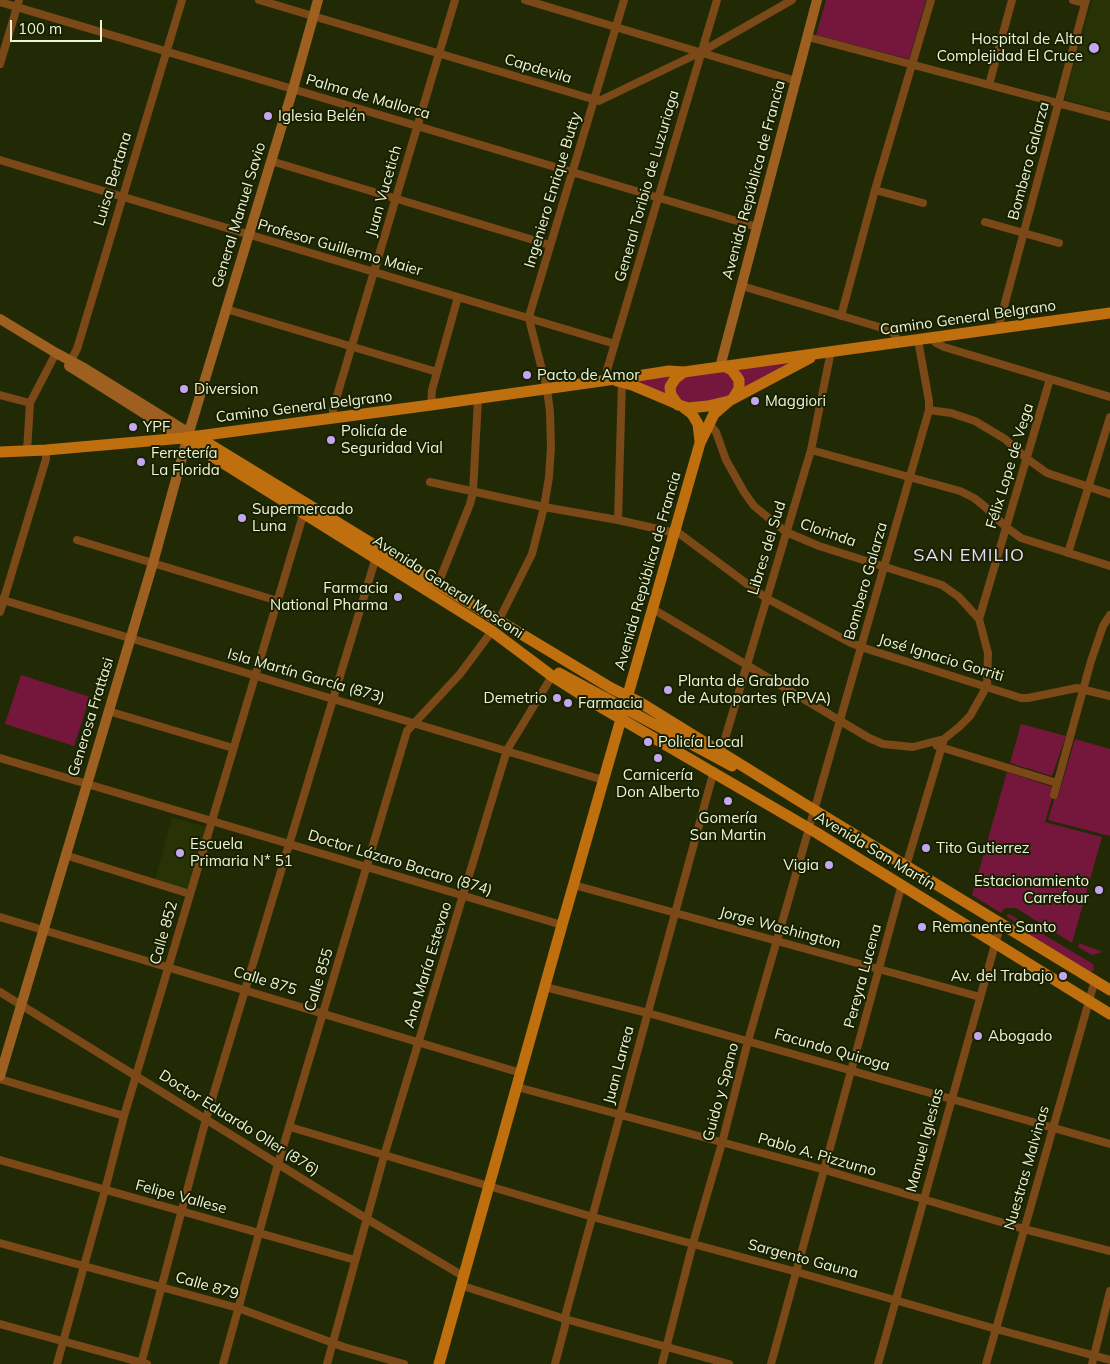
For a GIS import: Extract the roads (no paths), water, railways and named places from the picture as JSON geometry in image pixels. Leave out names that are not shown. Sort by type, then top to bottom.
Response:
[{"type":"main road","name":"General Manuel Savio","points":[[188,437],[318,0]]},
{"type":"main road","name":"Avenida República de Francia","points":[[722,367],[817,0]]},
{"type":"main road","name":"Camino General Belgrano","points":[[0,452],[46,450],[188,437],[333,419],[1110,313]]},
{"type":"main road","name":"Avenida General Mosconi","points":[[0,319],[492,631],[552,676],[623,714]]},
{"type":"main road","name":"Camino General Belgrano","points":[[613,381],[638,387],[680,406],[696,407],[730,400],[803,360],[831,351]]},
{"type":"main road","points":[[722,367],[732,370],[739,380],[739,389],[730,400]]},
{"type":"main road","points":[[680,406],[671,395],[670,387],[674,379],[684,372]]},
{"type":"main road","name":"Avenida República de Francia","points":[[439,1364],[700,443],[718,409],[730,400]]},
{"type":"main road","name":"Avenida República de Francia","points":[[680,406],[692,414],[698,424],[700,443]]},
{"type":"main road","name":"Avenida General Mosconi","points":[[188,437],[611,688],[628,696]]},
{"type":"main road","name":"Generosa Frattasi","points":[[0,1078],[20,1004],[153,563],[188,437]]},
{"type":"main road","points":[[492,631],[623,714],[802,802]]},
{"type":"main road","name":"Avenida San Martín","points":[[628,696],[1110,990]]},
{"type":"main road","name":"Avenida San Martín","points":[[623,714],[713,774],[745,790],[902,884],[1110,1014]]},
{"type":"street","name":"Luisa Bertana","points":[[69,363],[77,349],[182,0]]},
{"type":"street","name":"Capdevila","points":[[259,0],[594,100]]},
{"type":"street","name":"Juan Vucetich","points":[[333,419],[333,409],[455,0]]},
{"type":"street","points":[[525,0],[796,81]]},
{"type":"street","name":"Ingeniero Enrique Butty","points":[[499,620],[528,565],[544,506],[549,476],[551,425],[546,389],[529,318],[624,0]]},
{"type":"street","name":"General Toribio de Luzuriaga","points":[[613,381],[607,370],[717,0]]},
{"type":"street","points":[[594,100],[601,101],[701,52],[792,0]]},
{"type":"street","points":[[841,316],[875,190],[931,0]]},
{"type":"street","points":[[989,85],[1012,0]]},
{"type":"street","points":[[1073,0],[1086,2]]},
{"type":"street","name":"Palma de Mallorca","points":[[0,2],[18,4],[166,52],[757,227]]},
{"type":"street","name":"Bombero Galarza","points":[[998,329],[1086,2]]},
{"type":"street","points":[[0,64],[18,4]]},
{"type":"street","points":[[808,37],[1110,117]]},
{"type":"street","name":"Profesor Guillermo Maier","points":[[0,160],[616,344]]},
{"type":"street","points":[[271,161],[550,245]]},
{"type":"street","points":[[875,190],[923,203]]},
{"type":"street","points":[[985,222],[1059,243]]},
{"type":"street","points":[[742,286],[889,330],[900,343]]},
{"type":"street","points":[[431,406],[432,390],[458,297]]},
{"type":"street","points":[[226,309],[437,372]]},
{"type":"street","points":[[958,352],[962,334]]},
{"type":"street","points":[[931,338],[936,343],[958,352],[1110,397]]},
{"type":"street","name":"Bombero Galarza","points":[[808,828],[929,410],[918,340]]},
{"type":"street","name":"Libres del Sud","points":[[721,752],[811,450],[831,351]]},
{"type":"street","points":[[26,451],[30,403],[56,354]]},
{"type":"street","name":"Félix Lope de Vega","points":[[979,620],[1050,379]]},
{"type":"street","points":[[613,381],[618,520]]},
{"type":"street","points":[[0,395],[30,403]]},
{"type":"street","points":[[438,584],[473,492],[478,399]]},
{"type":"street","points":[[929,410],[951,413],[975,421],[1005,440],[1047,474],[1110,494]]},
{"type":"street","points":[[1068,553],[1110,418]]},
{"type":"street","name":"Clorinda","points":[[709,424],[716,432],[726,460],[744,492],[754,506],[786,532],[819,546],[884,566],[951,590],[979,620]]},
{"type":"street","points":[[0,612],[2,599],[46,459],[46,450]]},
{"type":"street","points":[[811,450],[960,491],[974,498],[1006,527],[1027,541],[1110,566]]},
{"type":"street","name":"José Ignacio Gorriti","points":[[430,482],[618,520],[684,536],[766,598],[861,647],[1021,698],[1072,689],[1083,689],[1110,696]]},
{"type":"street","name":"Calle 852","points":[[57,1364],[124,1116],[304,512]]},
{"type":"street","points":[[77,540],[278,601]]},
{"type":"street","points":[[0,1324],[143,1364],[206,1118],[376,557]]},
{"type":"street","name":"Isla Martín García (873)","points":[[2,599],[603,780]]},
{"type":"street","points":[[653,609],[869,738],[883,744],[913,747],[944,739],[959,727],[970,716],[987,686],[988,654],[979,620]]},
{"type":"street","points":[[1054,794],[1100,632],[1110,615]]},
{"type":"street","name":"Calle 855","points":[[223,1364],[278,1164],[407,731],[460,674],[492,631]]},
{"type":"street","name":"Ana María Estevao","points":[[326,1364],[384,1156],[507,750],[552,676]]},
{"type":"street","points":[[108,711],[233,748]]},
{"type":"street","points":[[906,866],[944,739]]},
{"type":"street","points":[[930,743],[1057,783]]},
{"type":"street","name":"Doctor Lázaro Bacaro (874)","points":[[0,758],[562,925]]},
{"type":"street","name":"Juan Larrea","points":[[555,1364],[566,1313],[713,774]]},
{"type":"street","name":"Guido y Spano","points":[[662,1364],[692,1243],[722,1143],[748,1041],[778,942],[808,828]]},
{"type":"street","points":[[65,855],[190,894]]},
{"type":"street","name":"Pereyra Lucena","points":[[771,1364],[902,884]]},
{"type":"street","name":"Jorge Washington","points":[[574,885],[980,997]]},
{"type":"street","name":"Calle 875","points":[[0,917],[521,1073]]},
{"type":"street","name":"Manuel Iglesias","points":[[878,1364],[994,941],[1001,923]]},
{"type":"street","name":"Nuestras Malvinas","points":[[986,1364],[1095,980]]},
{"type":"street","name":"Facundo Quiroga","points":[[545,987],[648,1013],[1110,1144]]},
{"type":"street","name":"Doctor Eduardo Oller (876)","points":[[0,992],[206,1118],[462,1281],[565,1319],[729,1364]]},
{"type":"street","points":[[0,1078],[124,1116]]},
{"type":"street","name":"Pablo A. Pizzurno","points":[[517,1087],[825,1170],[1024,1230],[1110,1251]]},
{"type":"street","name":"Sargento Gauna","points":[[290,1127],[593,1217],[896,1299],[1110,1360]]},
{"type":"street","name":"Felipe Vallese","points":[[0,1160],[355,1260]]},
{"type":"street","name":"Calle 879","points":[[0,1243],[238,1308],[332,1343],[404,1364]]},
{"type":"street","points":[[1092,1364],[1110,1291]]},
{"type":"place","name":"Hospital de Alta Complejidad El Cruce","points":[[1094,48]]},
{"type":"place","name":"Iglesia Belén","points":[[268,116]]},
{"type":"place","name":"Pacto de Amor","points":[[527,375]]},
{"type":"place","name":"Diversion","points":[[184,389]]},
{"type":"place","name":"Maggiori","points":[[755,401]]},
{"type":"place","name":"YPF","points":[[133,427]]},
{"type":"place","name":"Policía de Seguridad Vial","points":[[331,440]]},
{"type":"place","name":"Ferretería La Florida","points":[[141,462]]},
{"type":"place","name":"Supermercado Luna","points":[[242,518]]},
{"type":"place","name":"Farmacia National Pharma","points":[[398,597]]},
{"type":"place","name":"Planta de Grabado de Autopartes (RPVA)","points":[[668,690]]},
{"type":"place","name":"Demetrio","points":[[557,698]]},
{"type":"place","name":"Farmacia","points":[[568,703]]},
{"type":"place","name":"Policía Local","points":[[648,742]]},
{"type":"place","name":"Carnicería Don Alberto","points":[[658,758]]},
{"type":"place","name":"Gomería San Martin","points":[[728,801]]},
{"type":"place","name":"Tito Gutierrez","points":[[926,848]]},
{"type":"place","name":"Escuela Primaria N* 51","points":[[180,853]]},
{"type":"place","name":"Vigia","points":[[829,865]]},
{"type":"place","name":"Estacionamiento Carrefour","points":[[1099,890]]},
{"type":"place","name":"Remanente Santo","points":[[922,927]]},
{"type":"place","name":"Av. del Trabajo","points":[[1063,976]]},
{"type":"place","name":"Abogado","points":[[978,1036]]},
{"type":"district","name":"SAN EMILIO","points":[[969,556]]}]
